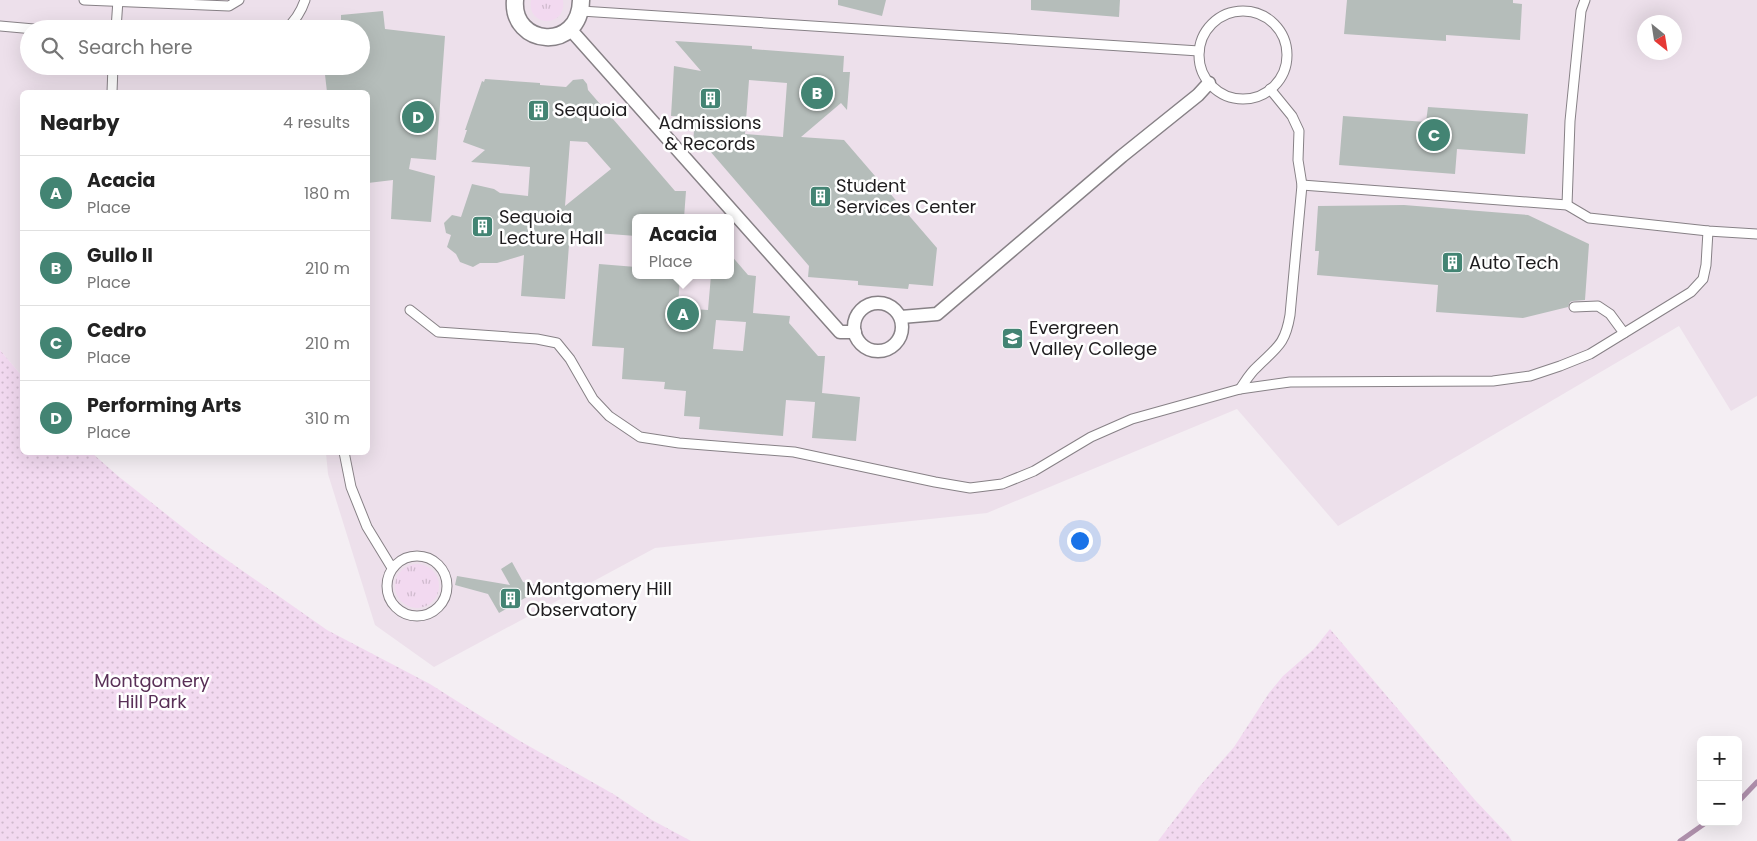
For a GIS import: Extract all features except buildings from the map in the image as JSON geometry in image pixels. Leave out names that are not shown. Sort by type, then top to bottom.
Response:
[{"type":"street","points":[[515,0],[517,16],[522,25],[530,32],[550,37],[561,35],[570,29],[577,21],[581,5]]},
{"type":"street","points":[[570,29],[840,332],[855,332]]},
{"type":"street","points":[[901,318],[937,314],[1122,156],[1198,95],[1209,83]]},
{"type":"street","points":[[875,303],[890,306],[896,310],[901,318],[902,333],[898,340],[886,349],[878,350],[863,345],[855,332],[857,316],[861,310],[875,303]]},
{"type":"lane","points":[[84,0],[229,6],[239,0]]},
{"type":"lane","points":[[295,20],[305,0]]},
{"type":"lane","points":[[1567,205],[1570,122],[1581,11],[1585,0]]},
{"type":"lane","points":[[117,20],[118,1]]},
{"type":"lane","points":[[581,5],[1199,51]]},
{"type":"lane","points":[[1241,10],[1256,13],[1270,20],[1281,32],[1286,46],[1286,62],[1281,77],[1270,89],[1258,96],[1232,97],[1219,92],[1209,83],[1200,68],[1199,51],[1203,36],[1212,23],[1226,14],[1241,10]]},
{"type":"lane","points":[[0,26],[20,28]]},
{"type":"lane","points":[[112,90],[113,75]]},
{"type":"lane","points":[[1240,390],[1255,368],[1275,351],[1287,332],[1290,315],[1302,186],[1298,160],[1299,131],[1292,116],[1270,89]]},
{"type":"lane","points":[[1302,186],[1567,205],[1589,218],[1708,231],[1757,234]]},
{"type":"lane","points":[[410,310],[438,332],[537,339],[557,344],[570,359],[592,399],[609,416],[640,436],[679,443],[794,452],[970,488],[1002,484],[1034,472],[1091,437],[1132,419],[1240,390],[1290,382],[1493,381],[1530,376],[1560,366],[1590,354],[1691,292],[1703,278],[1706,265],[1708,231]]},
{"type":"lane","points":[[1574,307],[1598,306],[1610,314],[1624,333]]},
{"type":"lane","points":[[345,455],[351,487],[367,527],[392,568]]},
{"type":"lane","points":[[409,556],[420,556],[435,562],[445,574],[447,585],[445,596],[440,605],[431,612],[421,615],[410,615],[400,611],[393,605],[386,587],[392,568],[409,556]]},
{"type":"shaded area","name":"Evergreen Valley College","points":[[0,0],[1757,0],[1757,396],[1731,411],[1679,326],[1338,526],[1237,409],[987,513],[655,548],[434,667],[375,625],[328,474],[326,455],[370,455],[370,90],[20,90],[20,374],[0,350]]},
{"type":"green space","points":[[531,0],[563,0],[563,9],[559,16],[553,20],[540,20],[531,9]]},
{"type":"green space","name":"Montgomery Hill Park","points":[[0,350],[20,374],[20,455],[94,455],[200,541],[327,630],[430,684],[520,741],[615,795],[652,820],[691,841],[0,841]]},
{"type":"green space","points":[[421,564],[433,570],[438,577],[438,595],[433,602],[426,607],[413,608],[405,605],[398,598],[395,582],[398,574],[405,567]]},
{"type":"green space","points":[[1330,629],[1512,841],[1158,841],[1200,786],[1234,747],[1269,693],[1283,676],[1314,649]]},
{"type":"waterway","points":[[1742,798],[1757,782]]},
{"type":"waterway","points":[[1680,841],[1701,826]]},
{"type":"place","name":"Gullo II","points":[[817,93]]},
{"type":"place","name":"Admissions & Records","points":[[710,98]]},
{"type":"place","name":"Sequoia","points":[[538,110]]},
{"type":"place","name":"Performing Arts","points":[[418,117]]},
{"type":"place","name":"Cedro","points":[[1434,135]]},
{"type":"place","name":"Student Services Center","points":[[820,196]]},
{"type":"place","name":"Sequoia Lecture Hall","points":[[483,227]]},
{"type":"place","name":"Auto Tech","points":[[1453,263]]},
{"type":"place","name":"Acacia","points":[[683,314]]},
{"type":"place","name":"Evergreen Valley College","points":[[1013,338]]},
{"type":"place","name":"Montgomery Hill Observatory","points":[[510,599]]}]
